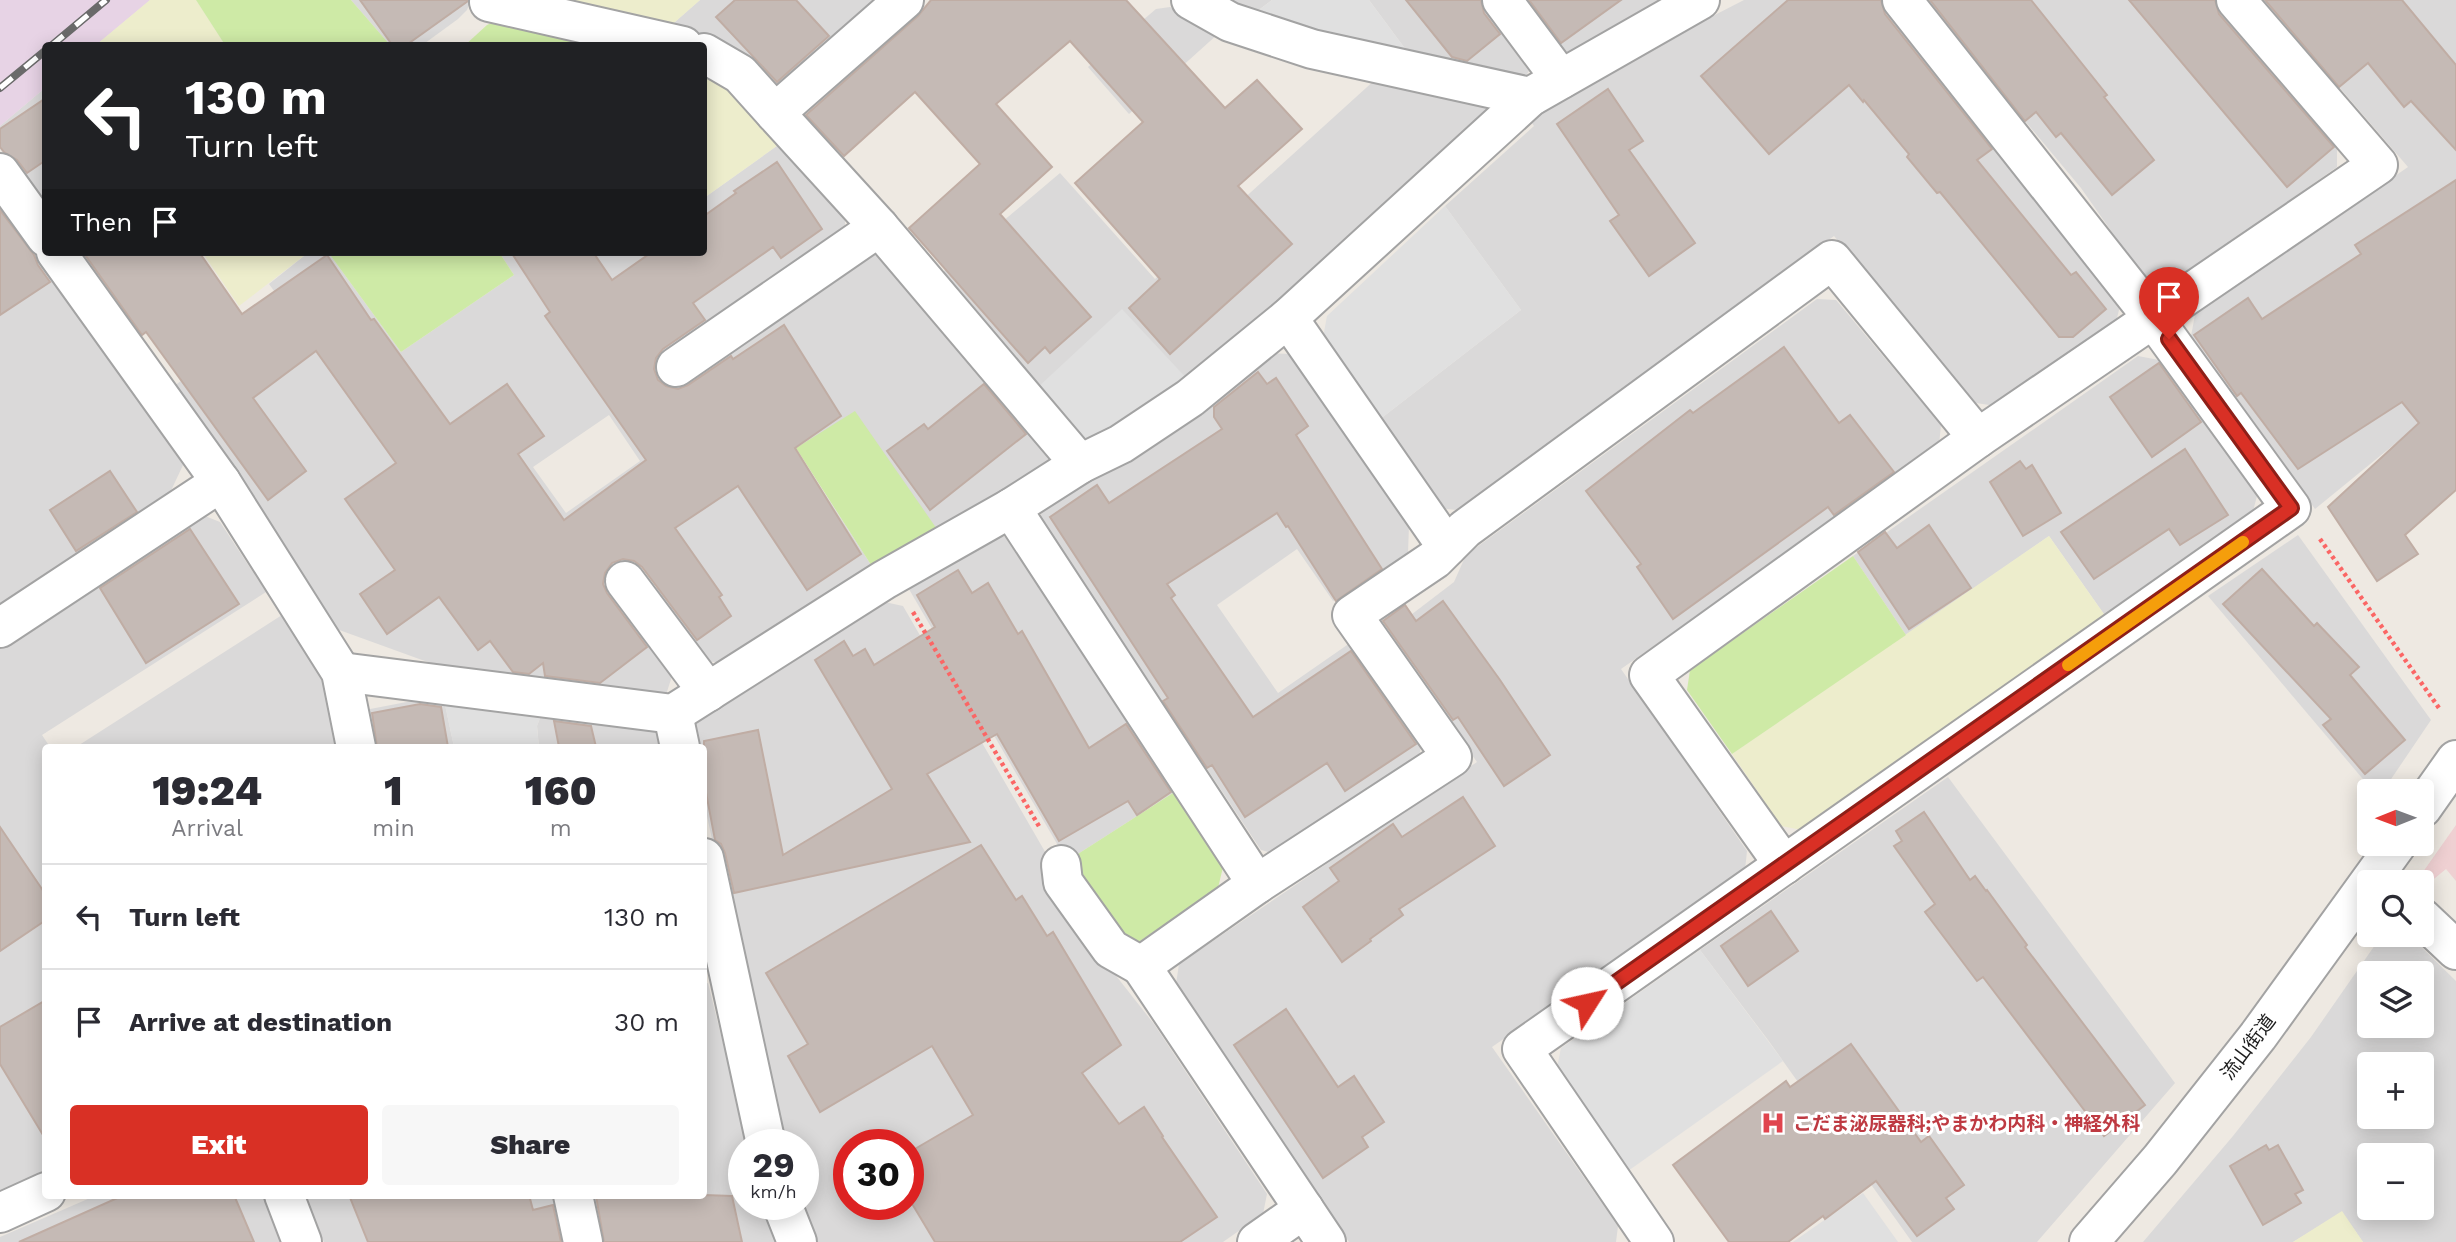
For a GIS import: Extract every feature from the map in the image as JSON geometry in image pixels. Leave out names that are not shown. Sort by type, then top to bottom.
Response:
[{"type":"street","points":[[775,113],[904,0]]},
{"type":"street","points":[[1191,0],[1230,22],[1312,49],[1546,88]]},
{"type":"street","points":[[1502,0],[1546,88]]},
{"type":"street","points":[[341,672],[676,731],[708,692],[891,575],[1011,508],[1080,464],[1121,444],[1189,398],[1287,318],[1546,88],[1700,0]]},
{"type":"street","points":[[1654,1242],[1522,1049],[2291,508],[2153,318],[1902,0]]},
{"type":"street","points":[[1784,865],[1649,675],[1979,438],[2378,165],[2236,0]]},
{"type":"street","points":[[488,2],[665,42]]},
{"type":"street","points":[[707,55],[740,74],[879,226],[1080,464]]},
{"type":"street","points":[[0,173],[42,231]]},
{"type":"street","points":[[676,367],[879,226]]},
{"type":"street","points":[[60,256],[221,482],[341,672],[355,744]]},
{"type":"street","points":[[1141,966],[1258,884],[1452,757],[1352,615],[1435,559],[1465,528],[1832,260],[1979,438]]},
{"type":"street","points":[[1287,318],[1447,547]]},
{"type":"street","points":[[0,628],[221,482]]},
{"type":"street","points":[[1011,508],[1258,884]]},
{"type":"street","points":[[625,581],[708,692]]},
{"type":"street","points":[[2434,791],[2456,760]]},
{"type":"street","points":[[1061,865],[1063,882],[1111,949],[1141,966],[1326,1242]]},
{"type":"street","name":"流山街道","points":[[2089,1242],[2160,1160],[2258,1037],[2385,866]]},
{"type":"street","points":[[707,872],[763,1129]]},
{"type":"street","points":[[2434,929],[2456,950]]},
{"type":"street","points":[[0,1213],[42,1194]]},
{"type":"street","points":[[286,1199],[302,1242]]},
{"type":"street","points":[[574,1199],[583,1242]]},
{"type":"street","points":[[1257,1242],[1304,1209]]},
{"type":"street","points":[[788,1220],[797,1242]]},
{"type":"path","points":[[2291,508],[2310,524],[2440,708]]},
{"type":"path","points":[[891,575],[1061,865]]},
{"type":"shaded area","points":[[0,0],[150,0],[100,42],[42,42],[42,91],[0,126]]},
{"type":"shaded area","points":[[351,0],[471,0],[467,10],[458,19],[426,42],[387,42]]},
{"type":"shaded area","points":[[700,0],[875,0],[777,98],[707,54],[707,42],[688,42],[667,29]]},
{"type":"shaded area","points":[[1207,0],[1272,0],[1248,18]]},
{"type":"shaded area","points":[[1272,0],[1369,0],[1412,58],[1248,18]]},
{"type":"shaded area","points":[[1369,0],[1477,0],[1529,71],[1523,81],[1412,58]]},
{"type":"shaded area","points":[[1516,0],[1678,0],[1573,56],[1557,54]]},
{"type":"shaded area","points":[[1744,0],[1880,0],[2059,216],[2121,302],[2116,322],[1996,406],[1976,403],[1834,236],[1457,510],[1438,508],[1379,420],[1521,310],[1445,206],[1534,126],[1530,120],[1561,94]]},
{"type":"shaded area","points":[[1924,0],[2210,0],[2337,145],[2337,167],[2169,285],[2147,282],[2081,188]]},
{"type":"shaded area","points":[[2264,0],[2456,0],[2456,394],[2315,509],[2191,336],[2195,315],[2408,167]]},
{"type":"shaded area","points":[[1170,7],[1219,33],[1129,114],[1088,67],[1156,9]]},
{"type":"shaded area","points":[[1377,78],[1494,104],[1191,383],[1037,388],[938,276],[1060,173],[1155,279]]},
{"type":"shaded area","points":[[42,91],[42,211],[0,149],[0,126]]},
{"type":"shaded area","points":[[781,143],[845,217],[845,234],[863,254],[884,256],[1050,452],[1048,463],[939,532],[796,449],[875,571],[732,663],[698,661],[655,598],[657,586],[634,553],[597,569],[596,579],[620,615],[631,616],[673,673],[664,701],[497,683],[422,660],[331,627],[174,386],[285,306],[269,284],[304,256],[331,256],[401,352],[514,275],[502,256],[707,256],[707,196]],"holes":[[[609,415],[640,461],[566,513],[533,467]]]},
{"type":"shaded area","points":[[0,197],[183,465],[168,497],[0,605]]},
{"type":"shaded area","points":[[1445,206],[1521,310],[1379,420],[1323,338],[1327,316]]},
{"type":"shaded area","points":[[1817,299],[1836,300],[1941,425],[1939,445],[1621,669],[1747,851],[1745,870],[1492,1047],[1618,1226],[1616,1242],[1349,1242],[1176,984],[1179,964],[1477,762],[1386,634],[1454,582],[1466,555]]},
{"type":"shaded area","points":[[1122,309],[1191,383],[1087,443],[1037,388]]},
{"type":"shaded area","points":[[1266,353],[1292,354],[1409,525],[1408,553],[1333,601],[1297,549],[1217,605],[1278,693],[1350,643],[1422,742],[1418,761],[1280,855],[1261,850],[1040,518],[1045,501]]},
{"type":"shaded area","points":[[2138,356],[2159,360],[2257,496],[2252,515],[2106,617],[2049,536],[1906,635],[1853,556]]},
{"type":"shaded area","points":[[205,516],[220,522],[266,592],[42,735],[48,744],[42,744],[42,1173],[0,1191],[0,647]]},
{"type":"shaded area","points":[[988,534],[1005,537],[1173,793],[1067,861],[906,584]]},
{"type":"shaded area","points":[[2298,535],[2431,720],[2391,779],[2363,779],[2208,596]]},
{"type":"shaded area","points":[[880,601],[903,606],[1055,869],[1095,949],[1154,1024],[1267,1194],[1263,1214],[1223,1242],[812,1242],[804,1220],[819,1220],[819,1129],[780,1129],[743,983],[707,814],[707,744],[692,744],[690,734],[696,719]]},
{"type":"shaded area","points":[[282,615],[316,667],[340,726],[343,744],[81,744]]},
{"type":"shaded area","points":[[443,695],[453,744],[371,744],[365,710]]},
{"type":"shaded area","points":[[443,695],[547,712],[540,718],[537,726],[539,744],[453,744]]},
{"type":"shaded area","points":[[547,712],[655,727],[659,744],[539,744],[537,726],[540,718]]},
{"type":"shaded area","points":[[1948,777],[2175,1083],[2037,1242],[1912,1242],[1768,1040],[1700,950]]},
{"type":"shaded area","points":[[2456,825],[2456,881],[2446,869],[2434,879],[2434,870],[2424,870]]},
{"type":"shaded area","points":[[2374,947],[2421,947],[2456,981],[2456,1242],[2363,1242],[2342,1212],[2293,1242],[2143,1242],[2233,1136],[2311,1037],[2357,971],[2357,1038],[2434,1038],[2434,961],[2364,961]]},
{"type":"shaded area","points":[[1700,950],[1783,1061],[1628,1171],[1557,1068],[1561,1048]]},
{"type":"shaded area","points":[[708,983],[744,1129],[728,1129],[728,1220],[768,1220],[777,1242],[596,1242],[587,1199],[707,1199]]},
{"type":"shaded area","points":[[1863,1193],[1898,1242],[1793,1242]]},
{"type":"shaded area","points":[[88,1199],[268,1199],[286,1242],[0,1242],[0,1237]]},
{"type":"shaded area","points":[[306,1199],[559,1199],[569,1242],[324,1242]]},
{"type":"green space","points":[[150,0],[196,0],[223,42],[100,42]]},
{"type":"green space","points":[[196,0],[351,0],[387,42],[223,42]]},
{"type":"green space","points":[[543,0],[700,0],[667,29]]},
{"type":"green space","points":[[502,18],[589,42],[468,42],[487,25]]},
{"type":"green space","points":[[707,69],[781,143],[707,196]]},
{"type":"green space","points":[[205,256],[304,256],[239,306]]},
{"type":"green space","points":[[331,256],[502,256],[514,275],[401,352]]},
{"type":"green space","points":[[855,411],[939,532],[875,571],[796,448]]},
{"type":"green space","points":[[2049,536],[2106,617],[1802,830],[1781,826],[1732,754]]},
{"type":"green space","points":[[1853,556],[1906,635],[1732,754],[1687,690],[1690,670]]},
{"type":"green space","points":[[1173,793],[1223,867],[1218,888],[1140,941],[1119,938],[1067,861]]},
{"type":"green space","points":[[2342,1211],[2363,1242],[2293,1242]]},
{"type":"building","points":[[360,0],[468,0],[411,42],[390,42]]},
{"type":"building","points":[[735,0],[796,0],[829,36],[777,82],[716,17]]},
{"type":"building","points":[[931,0],[1126,0],[1225,108],[1257,80],[1302,129],[1238,186],[1292,244],[1170,354],[1129,308],[1160,279],[1075,183],[1143,122],[1070,41],[996,104],[1052,167],[1000,214],[1091,317],[1050,353],[1045,347],[1028,363],[909,228],[980,164],[915,92],[844,156],[806,115],[918,16]]},
{"type":"building","points":[[1406,0],[1481,0],[1484,13],[1500,34],[1467,61],[1452,57]]},
{"type":"building","points":[[1529,0],[1621,0],[1561,43]]},
{"type":"building","points":[[1788,0],[1881,0],[1885,14],[1992,149],[1977,160],[2071,275],[2076,272],[2106,309],[2073,337],[2059,337],[1849,85],[1769,154],[1701,76]]},
{"type":"building","points":[[1930,0],[2031,0],[2107,95],[2104,97],[2154,160],[2112,195],[2061,133],[2056,137],[2036,112],[2025,121]]},
{"type":"building","points":[[2129,0],[2215,0],[2219,14],[2334,147],[2287,187]]},
{"type":"building","points":[[2265,0],[2402,0],[2456,65],[2456,150],[2411,101],[2404,107],[2368,63],[2339,87]]},
{"type":"building","points":[[1608,89],[1643,141],[1629,150],[1695,243],[1649,276],[1610,221],[1619,215],[1557,124]]},
{"type":"building","points":[[42,101],[42,163],[27,173],[17,160],[0,147],[0,129]]},
{"type":"building","points":[[777,162],[822,229],[781,258],[773,247],[693,303],[705,320],[663,349],[656,358],[654,369],[658,380],[666,386],[678,389],[731,356],[733,359],[784,325],[841,416],[795,448],[861,554],[807,590],[738,486],[675,528],[722,595],[719,597],[731,616],[697,640],[642,567],[634,561],[623,559],[612,563],[605,573],[603,584],[647,647],[600,683],[545,676],[543,663],[529,674],[513,672],[490,641],[478,650],[439,597],[387,634],[360,594],[395,570],[345,499],[396,463],[316,351],[253,398],[306,471],[268,500],[146,332],[142,335],[86,256],[202,256],[242,314],[328,256],[371,320],[374,319],[450,424],[507,384],[544,436],[518,454],[564,520],[646,460],[545,316],[550,312],[514,256],[596,256],[612,280],[646,256],[707,256],[707,214],[736,193],[734,191]]},
{"type":"building","points":[[2456,180],[2456,490],[2405,535],[2418,554],[2377,581],[2328,507],[2419,423],[2402,402],[2298,469],[2241,393],[2237,396],[2194,335],[2248,298],[2262,319],[2361,254],[2355,245]]},
{"type":"building","points":[[0,210],[34,255],[50,282],[0,315]]},
{"type":"building","points":[[1784,347],[1839,423],[1850,415],[1894,472],[1834,515],[1828,507],[1673,619],[1637,567],[1641,564],[1586,491],[1690,410],[1693,413]]},
{"type":"building","points":[[2159,363],[2201,422],[2152,457],[2110,397]]},
{"type":"building","points":[[1258,372],[1267,384],[1276,378],[1308,426],[1296,435],[1382,569],[1336,601],[1277,513],[1167,584],[1175,595],[1171,598],[1253,717],[1351,651],[1416,744],[1345,791],[1327,763],[1245,817],[1212,765],[1207,768],[1163,701],[1168,698],[1050,517],[1097,485],[1109,503],[1222,429],[1214,417],[1214,407]]},
{"type":"building","points":[[984,384],[1026,434],[930,510],[887,451],[924,424],[928,429]]},
{"type":"building","points":[[2185,449],[2228,515],[2180,545],[2169,529],[2094,579],[2061,532]]},
{"type":"building","points":[[2020,461],[2026,469],[2032,465],[2061,513],[2023,536],[1990,482]]},
{"type":"building","points":[[110,471],[137,512],[76,551],[50,510]]},
{"type":"building","points":[[1929,525],[1971,588],[1909,629],[1858,552],[1885,532],[1897,548]]},
{"type":"building","points":[[190,529],[239,604],[146,663],[100,588]]},
{"type":"building","points":[[2262,569],[2314,626],[2317,623],[2359,667],[2350,675],[2405,740],[2365,774],[2323,725],[2331,719],[2223,604]]},
{"type":"building","points":[[958,570],[972,593],[988,583],[1018,634],[1022,631],[1089,748],[1126,724],[1171,792],[1137,815],[1128,801],[1059,841],[997,734],[927,774],[970,842],[734,893],[725,853],[721,844],[715,840],[707,798],[707,744],[704,744],[704,741],[758,730],[783,855],[892,789],[815,660],[844,641],[853,656],[865,649],[874,665],[935,627],[917,595]]},
{"type":"building","points":[[1443,601],[1550,755],[1504,786],[1458,717],[1453,720],[1383,621],[1405,605],[1416,621]]},
{"type":"building","points":[[420,704],[441,707],[447,744],[377,744],[372,713]]},
{"type":"building","points":[[554,721],[591,726],[595,744],[558,744]]},
{"type":"building","points":[[1463,797],[1495,846],[1399,909],[1403,915],[1342,962],[1303,907],[1339,881],[1330,868],[1393,824],[1402,837]]},
{"type":"building","points":[[1924,812],[1970,880],[1975,876],[1987,890],[2027,945],[2025,947],[2145,1105],[2104,1136],[1983,977],[1977,981],[1925,912],[1935,904],[1894,846],[1902,841],[1896,831]]},
{"type":"building","points":[[0,827],[42,889],[42,923],[0,951]]},
{"type":"building","points":[[981,845],[1016,900],[1022,896],[1047,936],[1053,932],[1121,1045],[1082,1073],[1119,1124],[1144,1107],[1217,1217],[1180,1242],[935,1242],[922,1220],[924,1220],[924,1144],[973,1115],[932,1046],[820,1112],[788,1056],[808,1044],[766,973]]},
{"type":"building","points":[[1771,911],[1798,951],[1748,986],[1721,946]]},
{"type":"building","points":[[42,1002],[42,1133],[0,1064],[0,1027]]},
{"type":"building","points":[[1286,1009],[1338,1087],[1354,1076],[1384,1122],[1362,1137],[1368,1147],[1323,1178],[1234,1045]]},
{"type":"building","points":[[1851,1044],[1921,1142],[1929,1136],[1964,1185],[1946,1198],[1954,1209],[1917,1236],[1876,1181],[1825,1219],[1823,1216],[1788,1242],[1729,1242],[1673,1165],[1786,1081],[1790,1087]]},
{"type":"building","points":[[2266,1145],[2269,1150],[2278,1145],[2303,1190],[2295,1194],[2301,1203],[2263,1225],[2230,1166]]},
{"type":"building","points":[[707,1195],[728,1196],[728,1220],[737,1220],[742,1242],[604,1242],[597,1199],[707,1199]]},
{"type":"building","points":[[115,1199],[236,1199],[254,1242],[19,1242]]},
{"type":"building","points":[[351,1199],[530,1199],[533,1210],[553,1205],[561,1242],[368,1242]]},
{"type":"railway","points":[[56,42],[106,0]]},
{"type":"railway","points":[[0,88],[42,53]]},
{"type":"slow traffic","points":[[2068,665],[2243,542]]},
{"type":"place","name":"こだま泌尿器科;やまかわ内科・神経外科","points":[[1773,1123]]},
{"type":"route","points":[[1587,1003],[2291,508],[2169,339]]}]
